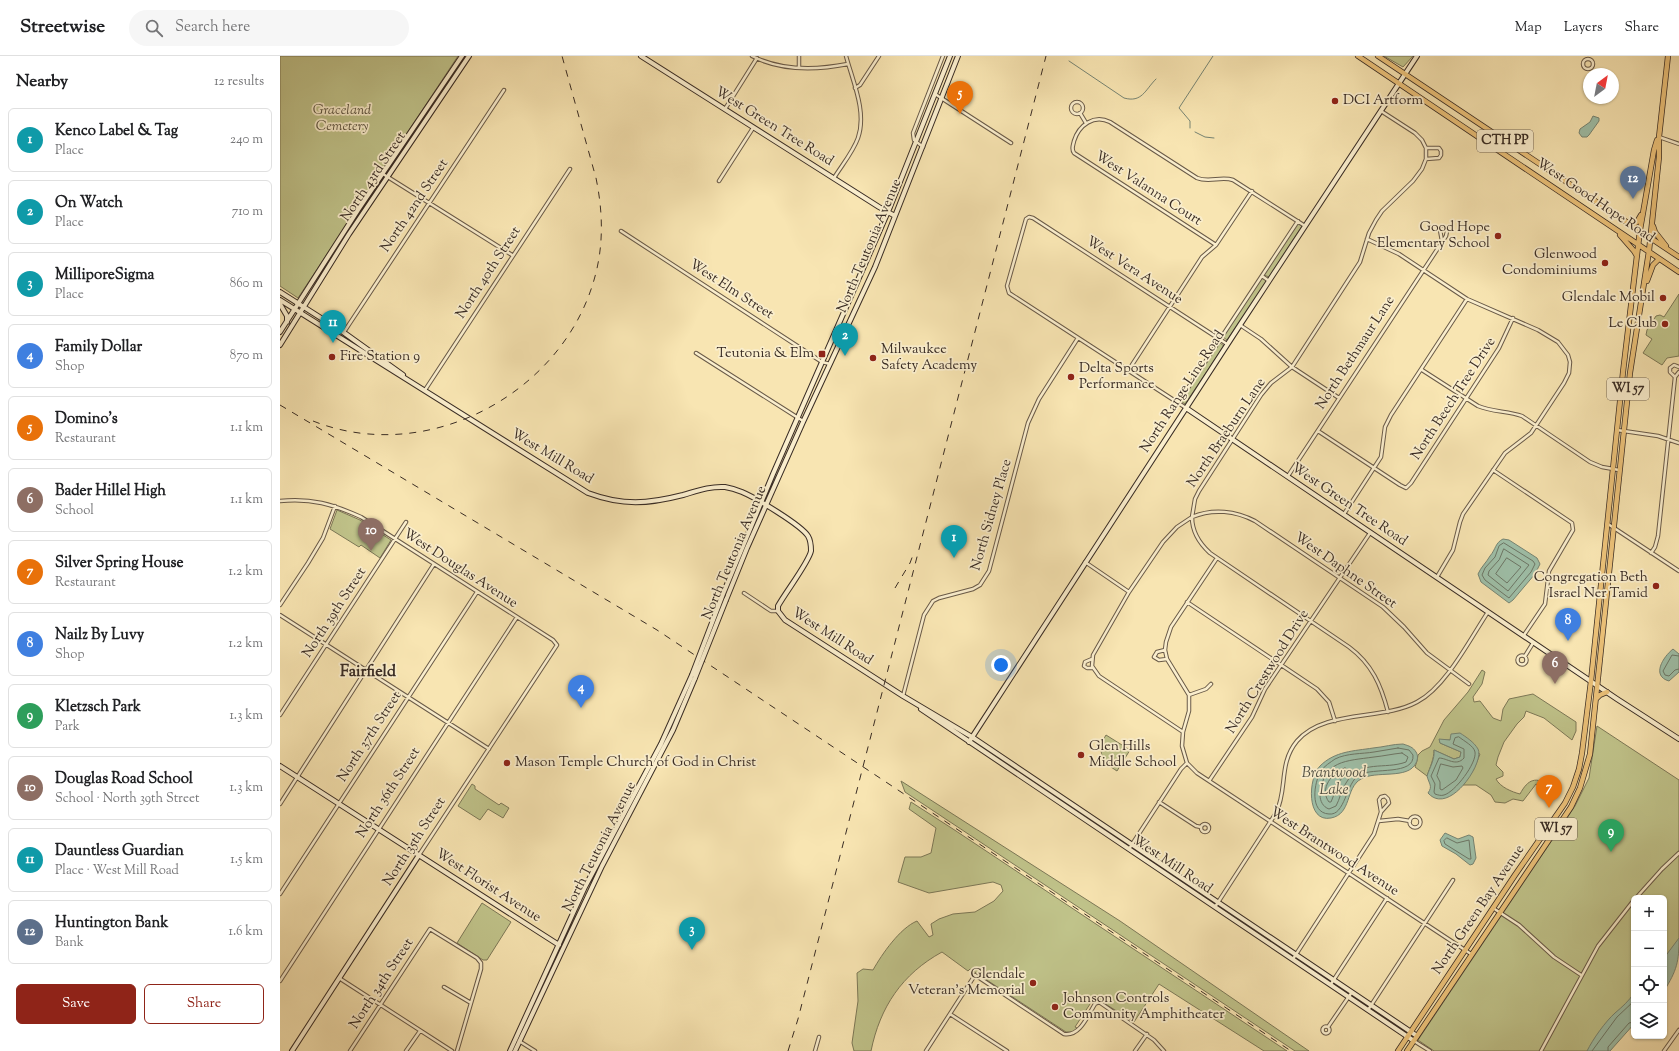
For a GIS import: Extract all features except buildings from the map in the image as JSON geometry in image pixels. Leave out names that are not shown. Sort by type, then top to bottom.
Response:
[{"type":"main road","name":"North 43rd Street","points":[[280,332],[462,56]]},
{"type":"main road","name":"North 43rd Street","points":[[281,343],[305,307],[349,234],[469,56]]},
{"type":"main road","name":"West Green Tree Road","points":[[641,56],[753,128],[895,216]]},
{"type":"main road","name":"North Teutonia Avenue","points":[[510,1051],[517,1040],[607,854],[673,730],[723,594],[797,418],[888,212],[917,143],[950,56]]},
{"type":"main road","name":"North Teutonia Avenue","points":[[515,1051],[517,1040],[558,944],[585,887],[664,739],[693,676],[803,422],[875,267],[958,56]]},
{"type":"main road","name":"West Good Hope Road","points":[[1358,56],[1679,272]]},
{"type":"main road","name":"West Good Hope Road","points":[[1378,56],[1679,257]]},
{"type":"main road","name":"North Range Line Road","points":[[969,742],[1269,280],[1418,56]]},
{"type":"main road","name":"North Green Bay Avenue","points":[[1407,1051],[1571,807],[1580,788],[1590,754],[1630,373],[1649,251],[1659,157],[1658,137],[1668,56]]},
{"type":"main road","name":"North Green Bay Avenue","points":[[1398,1051],[1565,803],[1573,786],[1582,753],[1591,681],[1638,245],[1654,150],[1658,137]]},
{"type":"main road","points":[[1632,225],[1637,222],[1643,212]]},
{"type":"main road","points":[[1652,222],[1655,232],[1671,251]]},
{"type":"main road","points":[[1614,228],[1637,256]]},
{"type":"main road","points":[[1642,300],[1652,267],[1659,258]]},
{"type":"main road","name":"West Mill Road","points":[[280,292],[343,332],[408,379],[577,488],[606,499],[629,503],[652,502],[716,487],[735,489],[766,506],[804,532],[808,536],[811,545],[809,557],[779,603],[778,612],[785,620],[903,696],[972,737],[1417,1036]]},
{"type":"main road","name":"West Mill Road","points":[[280,300],[397,374],[408,379]]},
{"type":"main road","points":[[280,304],[287,316],[287,322]]},
{"type":"main road","name":"West Green Tree Road","points":[[1186,408],[1524,635],[1597,686],[1679,739]]},
{"type":"main road","points":[[1596,700],[1600,695],[1607,692]]},
{"type":"main road","name":"West Mill Road","points":[[903,696],[1414,1041]]},
{"type":"main road","name":"West Florist Avenue","points":[[280,766],[563,946]]},
{"type":"main road","name":"North 35th Street","points":[[292,1051],[419,855]]},
{"type":"street","points":[[752,56],[777,64],[799,68],[826,68],[848,64]]},
{"type":"street","points":[[799,56],[799,68]]},
{"type":"street","points":[[834,178],[857,140],[861,127],[862,116],[846,56]]},
{"type":"street","points":[[855,88],[860,85],[879,56]]},
{"type":"street","name":"North Teutonia Avenue","points":[[917,143],[912,136],[912,133],[943,56]]},
{"type":"street","points":[[725,110],[757,58]]},
{"type":"street","points":[[1591,58],[1593,67],[1586,69],[1583,65],[1584,61],[1591,58]]},
{"type":"street","name":"North 42nd Street","points":[[343,332],[504,90]]},
{"type":"street","points":[[935,94],[1011,143]]},
{"type":"street","points":[[1077,102],[1082,105],[1083,108],[1080,113],[1076,114],[1072,112],[1071,108],[1073,103],[1077,102]]},
{"type":"street","points":[[1381,111],[1415,133],[1422,140],[1426,148],[1439,148],[1442,151],[1439,158],[1426,159]]},
{"type":"street","points":[[1080,113],[1086,123],[1097,119],[1106,120],[1197,178],[1206,181],[1229,179],[1252,191],[1306,226]]},
{"type":"street","name":"West Valanna Court","points":[[1086,123],[1077,133],[1072,147],[1074,153],[1216,245]]},
{"type":"street","points":[[719,181],[753,128]]},
{"type":"street","points":[[1658,137],[1679,144]]},
{"type":"street","points":[[917,143],[923,147]]},
{"type":"street","name":"North Braeburn Lane","points":[[1192,518],[1198,490],[1264,391],[1277,378],[1292,367],[1360,262],[1367,240],[1376,220],[1382,211],[1413,181],[1422,169],[1426,159],[1426,148]]},
{"type":"street","name":"North 40th Street","points":[[425,390],[512,255],[570,169]]},
{"type":"street","points":[[383,174],[512,255]]},
{"type":"street","points":[[1128,371],[1171,307],[1202,257],[1216,245],[1252,191]]},
{"type":"street","name":"West Green Tree Road","points":[[1028,217],[1024,222],[1007,286],[1008,290],[1015,297],[1186,408]]},
{"type":"street","name":"West Vera Avenue","points":[[1028,217],[1033,218],[1228,344]]},
{"type":"street","points":[[1178,403],[1298,221]]},
{"type":"street","name":"North Bethmaur Lane","points":[[1287,476],[1448,232],[1444,228],[1440,230],[1442,241]]},
{"type":"street","name":"West Elm Street","points":[[621,231],[822,362],[830,364]]},
{"type":"street","points":[[1367,240],[1399,254],[1467,299],[1513,318],[1558,342],[1566,352],[1570,362],[1569,373],[1564,383],[1536,426],[1525,438],[1504,453],[1461,519],[1453,550],[1436,577]]},
{"type":"street","points":[[1262,276],[1269,280]]},
{"type":"street","points":[[1344,515],[1381,458],[1385,427],[1467,299]]},
{"type":"street","name":"North Beech Tree Drive","points":[[1374,468],[1406,488],[1411,483],[1501,344],[1513,318]]},
{"type":"street","points":[[1240,325],[1261,339],[1292,367],[1339,398]]},
{"type":"street","name":"North Sidney Place","points":[[903,696],[924,615],[928,606],[939,598],[973,589],[980,585],[989,571],[1028,423],[1039,399],[1078,338]]},
{"type":"street","points":[[696,353],[803,422]]},
{"type":"street","points":[[1675,377],[1670,372],[1670,368],[1674,366],[1679,368]]},
{"type":"street","points":[[1422,370],[1466,399],[1488,410],[1515,414],[1536,426],[1590,462],[1602,467],[1619,470]]},
{"type":"street","points":[[1652,553],[1658,536],[1675,377],[1679,372]]},
{"type":"street","points":[[1318,430],[1374,468]]},
{"type":"street","points":[[1617,430],[1624,430],[1668,439],[1679,443]]},
{"type":"street","points":[[1493,470],[1572,523],[1573,530],[1549,571],[1545,604],[1524,635]]},
{"type":"street","name":"West Douglas Avenue","points":[[280,502],[300,500],[335,506],[361,517],[553,640],[557,645]]},
{"type":"street","points":[[280,605],[323,538],[335,506]]},
{"type":"street","name":"West Daphne Street","points":[[1192,518],[1200,514],[1220,511],[1242,515],[1256,521],[1390,612],[1427,653],[1449,671],[1470,684]]},
{"type":"street","points":[[1183,732],[1102,678],[1093,668],[1092,659],[1094,651],[1130,592],[1170,534],[1177,527],[1192,518],[1194,530],[1200,541],[1217,558],[1356,652],[1366,662],[1382,688],[1388,712]]},
{"type":"street","name":"North 39th Street","points":[[280,715],[406,522]]},
{"type":"street","points":[[1608,524],[1679,571]]},
{"type":"street","name":"North Crestwood Drive","points":[[1209,781],[1252,717],[1265,689],[1370,533]]},
{"type":"street","points":[[1129,849],[1181,769],[1188,763],[1182,746],[1183,732],[1188,717],[1189,695],[1167,659],[1165,650],[1166,642],[1171,627],[1217,558]]},
{"type":"street","points":[[1085,562],[1130,592]]},
{"type":"street","points":[[280,804],[310,755],[434,564]]},
{"type":"street","name":"North 37th Street","points":[[280,894],[407,697],[477,592]]},
{"type":"street","points":[[744,594],[770,611],[778,612]]},
{"type":"street","points":[[1187,602],[1317,689],[1329,702],[1335,721]]},
{"type":"street","points":[[1215,907],[1279,807],[1284,768],[1292,749],[1298,740],[1310,730],[1322,724],[1388,712],[1406,707],[1424,698],[1436,688],[1449,671],[1488,612]]},
{"type":"street","points":[[280,615],[489,749]]},
{"type":"street","name":"North 36th Street","points":[[280,981],[447,722],[517,617]]},
{"type":"street","points":[[1525,656],[1534,642]]},
{"type":"street","name":"North 35th Street","points":[[419,855],[557,645]]},
{"type":"street","points":[[1165,650],[1157,652],[1154,657],[1159,660],[1167,659]]},
{"type":"street","points":[[1092,659],[1085,662],[1084,666],[1087,668],[1093,668]]},
{"type":"street","points":[[1189,695],[1206,689],[1211,684]]},
{"type":"street","name":"West Brantwood Avenue","points":[[1188,763],[1197,773],[1270,823],[1349,873],[1472,955]]},
{"type":"street","points":[[1293,959],[1374,834],[1381,812],[1379,800],[1381,797],[1385,796],[1389,803],[1381,812]]},
{"type":"street","points":[[1160,802],[1196,826],[1201,827]]},
{"type":"street","points":[[1413,817],[1416,817],[1420,820],[1420,824],[1414,827],[1411,826],[1410,821],[1413,817]]},
{"type":"street","points":[[1379,821],[1398,819],[1410,821]]},
{"type":"street","points":[[1638,895],[1662,868],[1679,853]]},
{"type":"street","points":[[1368,1010],[1453,880]]},
{"type":"street","points":[[1331,984],[1387,898]]},
{"type":"street","points":[[1541,1051],[1582,975],[1607,934],[1631,904]]},
{"type":"street","points":[[1493,908],[1525,930],[1554,957],[1582,975]]},
{"type":"street","name":"North 34th Street","points":[[350,1051],[430,929],[477,958],[481,963],[481,969],[471,1003]]},
{"type":"street","points":[[926,1051],[975,975],[1064,1034],[1070,1035],[1076,1032],[1097,1002],[1147,1034],[1159,1044],[1164,1051]]},
{"type":"street","points":[[339,978],[452,1051]]},
{"type":"street","points":[[444,987],[471,1003],[457,1051]]},
{"type":"street","points":[[1328,1027],[1352,992]]},
{"type":"street","points":[[950,1014],[1007,1051]]},
{"type":"street","points":[[1664,1051],[1679,1030]]},
{"type":"street","points":[[406,1051],[420,1031]]},
{"type":"street","points":[[1135,1051],[1147,1034]]},
{"type":"street","points":[[815,1051],[819,1037]]},
{"type":"street","points":[[517,1040],[535,1051]]},
{"type":"street","name":"West Mill Road","points":[[1414,1041],[1430,1051]]},
{"type":"green space","name":"Graceland Cemetery","points":[[280,56],[458,56],[298,298],[280,286]]},
{"type":"green space","points":[[1384,56],[1413,56],[1403,67]]},
{"type":"green space","points":[[1298,223],[1302,226],[1269,277],[1264,275]]},
{"type":"green space","points":[[1262,278],[1267,281],[1227,340],[1223,337]]},
{"type":"green space","name":"Le Club","points":[[1679,294],[1679,356],[1667,358],[1662,365],[1643,353],[1652,339],[1646,335],[1647,330],[1656,316],[1660,315],[1664,317]]},
{"type":"green space","points":[[1220,343],[1224,346],[1185,404],[1181,401]]},
{"type":"green space","points":[[337,510],[360,520],[391,540],[380,558],[361,545],[359,547],[330,529]]},
{"type":"green space","points":[[1482,670],[1485,672],[1482,684],[1473,697],[1474,702],[1480,701],[1493,718],[1501,721],[1503,709],[1509,699],[1533,694],[1576,722],[1576,731],[1572,740],[1544,718],[1526,711],[1524,717],[1504,742],[1498,757],[1496,765],[1503,772],[1503,776],[1496,779],[1503,787],[1520,794],[1529,782],[1536,780],[1550,786],[1550,793],[1536,784],[1523,801],[1513,799],[1505,803],[1495,802],[1491,795],[1476,785],[1463,785],[1474,769],[1480,754],[1450,740],[1440,740],[1440,743],[1461,752],[1460,757],[1454,759],[1434,750],[1433,760],[1427,776],[1415,767],[1418,755],[1430,747],[1444,720],[1468,692]]},
{"type":"green space","points":[[1597,726],[1679,780],[1679,952],[1667,968],[1667,895],[1631,895],[1631,1014],[1599,1051],[1434,1051],[1418,1040],[1575,806],[1589,778]]},
{"type":"green space","points":[[1106,735],[1130,750],[1117,771],[1104,760],[1102,756],[1101,746]]},
{"type":"green space","points":[[901,781],[1120,921],[1309,1051],[1295,1051],[905,792]]},
{"type":"green space","points":[[472,784],[475,786],[475,789],[499,805],[501,803],[509,808],[503,818],[488,809],[480,820],[458,806]]},
{"type":"green space","points":[[911,802],[1287,1051],[1264,1051],[1159,984],[1134,1022],[1096,998],[1092,1001],[1075,1027],[1077,1028],[1073,1032],[1066,1032],[970,969],[968,971],[942,952],[915,971],[904,981],[895,993],[880,1020],[871,1051],[854,1051],[852,1043],[858,1001],[857,973],[863,969],[873,970],[892,942],[911,924],[917,921],[929,937],[933,935],[931,924],[939,919],[953,914],[975,912],[994,901],[1003,891],[1001,885],[993,882],[929,893],[898,882],[905,857],[921,857],[931,853],[936,828],[909,809]]},
{"type":"green space","points":[[482,903],[511,922],[487,960],[483,960],[457,943]]},
{"type":"water","points":[[1593,116],[1599,118],[1599,121],[1587,137],[1582,137],[1579,133],[1580,129],[1590,122]]},
{"type":"water","points":[[1503,539],[1509,540],[1537,558],[1540,564],[1535,574],[1509,603],[1481,582],[1478,574],[1497,544]]},
{"type":"water","points":[[1673,649],[1679,654],[1679,672],[1669,681],[1664,679],[1661,675],[1660,666],[1669,652]]},
{"type":"water","points":[[1460,733],[1472,742],[1478,749],[1479,756],[1476,765],[1464,785],[1455,793],[1446,798],[1436,799],[1428,793],[1430,787],[1427,776],[1433,760],[1434,750],[1454,759],[1460,757],[1461,752],[1440,743],[1439,739],[1450,740],[1451,734]]},
{"type":"water","name":"Brantwood Lake","points":[[1403,744],[1415,750],[1417,754],[1417,762],[1412,768],[1399,773],[1367,776],[1356,783],[1346,806],[1338,816],[1323,818],[1317,814],[1313,807],[1313,780],[1320,766],[1326,761],[1345,752]]},
{"type":"water","points":[[1445,833],[1458,839],[1469,835],[1473,837],[1476,858],[1473,864],[1470,865],[1456,854],[1442,846],[1440,840]]},
{"type":"water","points":[[1679,938],[1676,966],[1667,986],[1667,967],[1667,954]]},
{"type":"water","points":[[1631,997],[1631,1027],[1610,1051],[1587,1051],[1603,1026]]},
{"type":"waterway","points":[[1190,128],[1190,121],[1179,108],[1213,56]]},
{"type":"waterway","points":[[1069,61],[1124,98],[1135,99],[1139,97],[1156,79]]},
{"type":"waterway","points":[[1195,132],[1205,137],[1214,138]]},
{"type":"railway","points":[[313,421],[356,433],[400,434],[443,426],[484,410],[520,387],[552,357],[577,321],[594,280],[600,254],[601,216],[596,178],[562,56]]},
{"type":"railway","points":[[788,1051],[798,1019],[1046,56]]},
{"type":"railway","points":[[280,405],[657,630],[1291,1051]]},
{"type":"railway","points":[[895,588],[913,555]]},
{"type":"place","name":"DCI Artform","points":[[1335,101]]},
{"type":"place","name":"Domino's","points":[[960,114]]},
{"type":"place","name":"Huntington Bank","points":[[1633,199]]},
{"type":"place","name":"Good Hope Elementary School","points":[[1498,236]]},
{"type":"place","name":"Glenwood Condominiums","points":[[1605,263]]},
{"type":"place","name":"Glendale Mobil","points":[[1663,298]]},
{"type":"place","name":"Le Club","points":[[1665,324]]},
{"type":"place","name":"Dauntless Guardian","points":[[333,343]]},
{"type":"place","name":"Teutonia & Elm","points":[[822,354]]},
{"type":"place","name":"On Watch","points":[[845,356]]},
{"type":"place","name":"Fire Station 9","points":[[332,357]]},
{"type":"place","name":"Milwaukee Safety Academy","points":[[873,358]]},
{"type":"place","name":"Delta Sports Performance","points":[[1071,377]]},
{"type":"place","name":"Douglas Road School","points":[[371,551]]},
{"type":"place","name":"Kenco Label & Tag","points":[[954,558]]},
{"type":"place","name":"Congregation Beth Israel Ner Tamid","points":[[1656,586]]},
{"type":"place","name":"Nailz By Luvy","points":[[1568,641]]},
{"type":"place","name":"Bader Hillel High","points":[[1555,684]]},
{"type":"place","name":"Family Dollar","points":[[581,708]]},
{"type":"place","name":"Glen Hills Middle School","points":[[1081,755]]},
{"type":"place","name":"Mason Temple Church of God in Christ","points":[[507,763]]},
{"type":"place","name":"Silver Spring House","points":[[1549,808]]},
{"type":"place","name":"Kletzsch Park","points":[[1611,852]]},
{"type":"place","name":"MilliporeSigma","points":[[692,950]]},
{"type":"place","name":"Glendale Veteran's Memorial","points":[[1033,983]]},
{"type":"place","name":"Johnson Controls Community Amphitheater","points":[[1055,1007]]},
{"type":"district","name":"Fairfield","points":[[368,672]]}]
